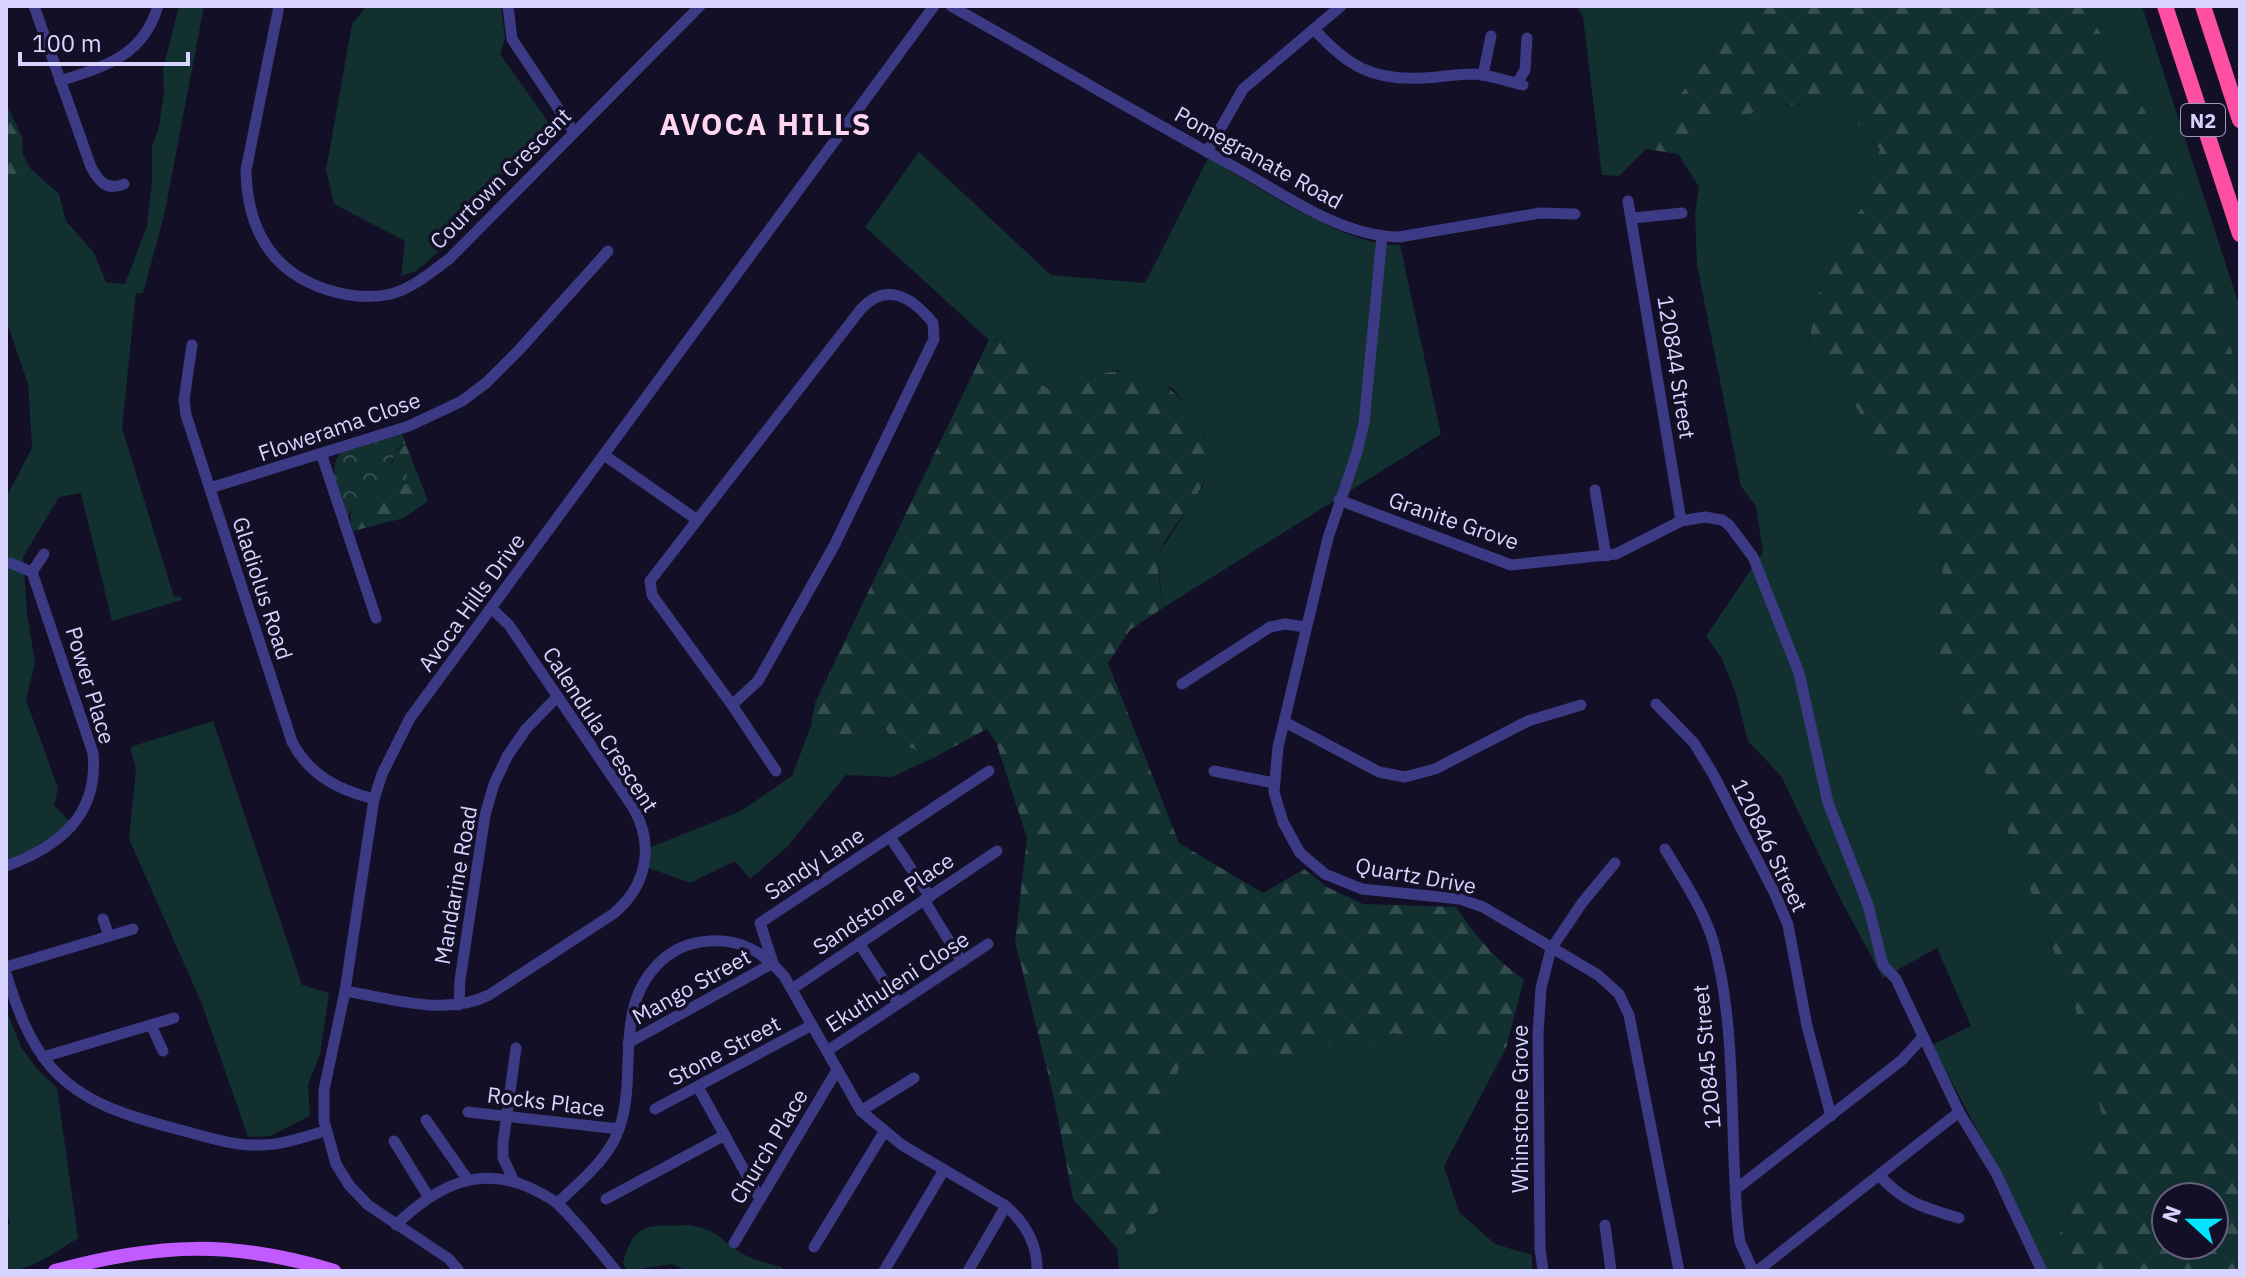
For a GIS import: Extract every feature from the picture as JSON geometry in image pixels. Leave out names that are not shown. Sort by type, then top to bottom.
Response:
[{"type":"highway","name":"N2","points":[[2165,6],[2240,234]]},
{"type":"highway","name":"N2","points":[[2203,6],[2240,120]]},
{"type":"main road","points":[[55,1271],[130,1253],[208,1247],[284,1256],[334,1271]]},
{"type":"street","points":[[34,6],[79,137],[97,178],[109,187],[124,184]]},
{"type":"street","points":[[60,81],[123,56],[149,29],[158,6]]},
{"type":"street","name":"Courtown Crescent","points":[[279,6],[246,170],[246,190],[257,231],[280,264],[311,284],[361,297],[391,294],[411,287],[449,259],[700,6]]},
{"type":"street","points":[[508,6],[512,39],[574,132]]},
{"type":"street","name":"Avoca Hills Drive","points":[[459,1271],[449,1259],[368,1205],[349,1185],[336,1164],[325,1131],[324,1090],[345,991],[374,799],[382,774],[410,718],[934,6]]},
{"type":"street","name":"Pomegranate Road","points":[[951,6],[1207,152],[1348,228],[1382,237],[1399,237],[1540,213],[1575,214]]},
{"type":"street","points":[[1207,152],[1243,89],[1341,6]]},
{"type":"street","points":[[1314,29],[1343,58],[1356,67],[1380,76],[1483,75],[1520,84],[1525,70],[1527,38]]},
{"type":"street","points":[[1483,75],[1491,36]]},
{"type":"street","name":"120844 Street","points":[[1628,201],[1681,521]]},
{"type":"street","points":[[1633,218],[1682,213]]},
{"type":"street","name":"Quartz Drive","points":[[1382,237],[1364,423],[1339,500],[1305,627],[1278,747],[1274,783],[1277,806],[1300,853],[1325,874],[1362,889],[1470,902],[1483,907],[1582,965],[1619,994],[1629,1015],[1679,1271]]},
{"type":"street","name":"Flowerama Close","points":[[210,488],[322,456],[409,426],[462,401],[486,383],[519,350],[608,251]]},
{"type":"street","points":[[732,705],[758,681],[835,544],[934,339],[935,330],[930,319],[903,297],[884,293],[872,297],[653,575],[650,590],[776,771]]},
{"type":"street","name":"Gladiolus Road","points":[[192,345],[184,408],[292,742],[306,764],[317,774],[349,792],[374,799]]},
{"type":"street","points":[[604,455],[696,519]]},
{"type":"street","points":[[322,456],[376,618]]},
{"type":"street","points":[[1595,490],[1606,556]]},
{"type":"street","name":"Granite Grove","points":[[1339,500],[1511,565],[1606,556],[1631,549],[1681,521],[1705,517],[1722,520],[1729,525],[1753,557],[1799,673],[1828,803],[1868,905],[1883,965],[1896,979],[1923,1037]]},
{"type":"street","points":[[10,563],[32,572],[44,554]]},
{"type":"street","name":"Power Place","points":[[6,866],[31,857],[59,840],[83,809],[94,779],[93,753],[32,572]]},
{"type":"street","name":"Calendula Crescent","points":[[345,991],[439,1006],[459,1005],[489,995],[613,914],[629,898],[641,878],[646,847],[639,818],[509,625],[491,608]]},
{"type":"street","points":[[1182,684],[1270,627],[1285,624],[1305,627]]},
{"type":"street","name":"Mandarine Road","points":[[459,1005],[460,980],[481,845],[494,784],[508,755],[526,729],[557,697]]},
{"type":"street","name":"120846 Street","points":[[1656,704],[1694,743],[1775,894],[1788,925],[1807,1026],[1831,1116]]},
{"type":"street","points":[[1285,722],[1379,772],[1405,777],[1435,769],[1528,721],[1581,705]]},
{"type":"street","name":"Sandy Lane","points":[[773,963],[760,923],[989,771]]},
{"type":"street","points":[[1214,771],[1274,783]]},
{"type":"street","name":"Sandy Lane","points":[[890,837],[962,962]]},
{"type":"street","name":"120845 Street","points":[[1665,849],[1686,883],[1713,944],[1726,1018],[1740,1242],[1755,1271]]},
{"type":"street","name":"Sandstone Place","points":[[792,989],[997,851]]},
{"type":"street","points":[[1551,949],[1582,903],[1615,863]]},
{"type":"street","points":[[103,919],[109,936]]},
{"type":"street","points":[[6,967],[133,929]]},
{"type":"street","points":[[558,1203],[605,1154],[619,1129],[628,1043],[642,985],[657,965],[677,949],[700,941],[728,942],[749,947],[773,963],[792,989],[861,1111],[884,1132],[1006,1206],[1029,1233],[1037,1271]]},
{"type":"street","points":[[859,943],[898,1003]]},
{"type":"street","name":"Ekuthuleni Close","points":[[827,1051],[988,944]]},
{"type":"street","name":"Whinstone Grove","points":[[1543,1271],[1540,1248],[1538,1008],[1551,949]]},
{"type":"street","name":"Mango Street","points":[[628,1043],[773,963]]},
{"type":"street","points":[[6,974],[20,1016],[43,1057],[68,1083],[91,1100],[157,1124],[245,1145],[283,1143],[325,1131]]},
{"type":"street","points":[[43,1057],[174,1018]]},
{"type":"street","points":[[151,1025],[163,1051]]},
{"type":"street","name":"Stone Street","points":[[655,1109],[812,1025]]},
{"type":"street","points":[[1736,1189],[1902,1060],[1923,1037],[1959,1112],[1996,1173],[2042,1271]]},
{"type":"street","points":[[514,1181],[503,1151],[516,1048]]},
{"type":"street","name":"Church Place","points":[[734,1243],[837,1070]]},
{"type":"street","points":[[861,1111],[914,1078]]},
{"type":"street","points":[[698,1087],[760,1199]]},
{"type":"street","name":"Rocks Place","points":[[468,1112],[619,1129]]},
{"type":"street","points":[[1755,1271],[1959,1112]]},
{"type":"street","points":[[426,1120],[467,1179]]},
{"type":"street","points":[[814,1247],[884,1132]]},
{"type":"street","points":[[606,1199],[725,1135]]},
{"type":"street","points":[[394,1141],[428,1196]]},
{"type":"street","points":[[884,1271],[944,1170]]},
{"type":"street","points":[[1879,1175],[1899,1196],[1911,1203],[1959,1218]]},
{"type":"street","points":[[396,1225],[428,1196],[467,1179],[514,1181],[558,1203],[616,1271]]},
{"type":"street","points":[[968,1271],[1006,1206]]},
{"type":"street","points":[[1605,1225],[1611,1271]]},
{"type":"green space","points":[[179,6],[204,6],[164,216],[143,293],[136,293],[122,428],[174,597],[180,596],[182,600],[112,621],[81,493],[59,497],[23,557],[35,663],[26,700],[58,788],[54,805],[71,823],[54,839],[6,863],[6,498],[32,448],[28,384],[6,320],[6,208],[31,169],[59,194],[66,221],[94,253],[106,282],[125,284],[147,226],[152,147],[164,92],[163,69]]},
{"type":"green space","points":[[367,6],[501,6],[505,39],[500,54],[551,126],[460,217],[451,241],[416,271],[401,276],[405,241],[334,204],[326,170],[352,24]]},
{"type":"green space","points":[[1577,6],[1739,6],[1734,24],[1671,107],[1646,149],[1619,176],[1602,175],[1583,17]]},
{"type":"green space","points":[[1739,6],[2085,6],[2150,120],[2187,203],[2240,378],[2240,1271],[2087,1271],[2058,1238],[2105,1127],[2075,1007],[1937,647],[1943,561],[1900,477],[1844,388],[1808,346],[1825,260],[1863,206],[1880,149],[1837,100],[1765,108],[1706,131],[1678,154],[1646,149],[1671,107],[1734,24]]},
{"type":"green space","points":[[2085,6],[2142,6],[2240,308],[2240,378],[2187,203],[2150,120]]},
{"type":"green space","points":[[1837,100],[1880,149],[1863,206],[1825,260],[1808,345],[1844,388],[1900,477],[1943,561],[1937,647],[2075,1007],[2105,1127],[2058,1238],[2087,1271],[2043,1271],[1991,1156],[1932,1045],[1971,1026],[1937,948],[1883,978],[1781,776],[1748,741],[1736,694],[1722,659],[1706,636],[1763,552],[1756,507],[1741,486],[1697,265],[1695,214],[1699,187],[1678,154],[1706,131],[1765,108]]},
{"type":"green space","points":[[6,104],[22,137],[23,155],[31,169],[6,208]]},
{"type":"green space","points":[[919,152],[1051,275],[1145,283],[1208,158],[1328,226],[1378,243],[1400,245],[1441,434],[1163,608],[1157,556],[1203,486],[1206,438],[1173,389],[1140,374],[1117,370],[1096,375],[1066,391],[1043,386],[1035,364],[1026,351],[1012,343],[989,340],[865,227]]},
{"type":"green space","points":[[989,340],[1020,346],[1031,357],[1043,386],[1052,389],[1067,389],[1100,374],[1117,371],[1149,377],[1177,395],[1189,408],[1205,438],[1209,455],[1202,485],[1159,553],[1163,608],[1130,630],[1108,663],[1179,843],[1263,893],[1304,869],[1327,887],[1363,904],[1456,907],[1486,946],[1524,979],[1506,1048],[1458,1034],[1426,1043],[1394,1033],[1366,1048],[1344,1039],[1280,1061],[1258,1062],[1212,1052],[1180,1064],[1173,1086],[1158,1211],[1117,1248],[1073,1199],[1053,1093],[1015,941],[1027,838],[996,742],[987,729],[933,758],[893,739],[883,726],[875,724],[827,744],[819,741],[811,726],[815,703]]},
{"type":"green space","points":[[402,434],[406,445],[397,449],[391,462],[395,469],[409,476],[408,484],[393,486],[372,495],[369,502],[356,504],[348,517],[336,484],[336,460],[341,453]]},
{"type":"green space","points":[[406,445],[428,501],[404,518],[353,531],[351,511],[354,505],[393,486],[393,457]]},
{"type":"green space","points":[[213,721],[302,985],[329,993],[320,1055],[308,1084],[310,1116],[270,1136],[248,1137],[202,1004],[129,839],[136,769],[130,747]]},
{"type":"green space","points":[[875,724],[883,726],[893,739],[933,758],[892,777],[846,775],[787,847],[750,879],[735,861],[690,883],[649,868],[651,847],[741,811],[792,776],[811,726],[819,741],[827,744]]},
{"type":"green space","points":[[6,1009],[21,1047],[37,1069],[57,1088],[78,1238],[34,1264],[6,1271],[6,1229],[10,1223],[6,1210]]},
{"type":"green space","points":[[1394,1033],[1426,1043],[1458,1034],[1506,1048],[1444,1166],[1459,1212],[1495,1244],[1532,1255],[1532,1271],[1119,1271],[1117,1248],[1158,1211],[1173,1086],[1180,1064],[1212,1052],[1258,1062],[1280,1061],[1344,1039],[1366,1048]]},
{"type":"green space","points":[[690,1225],[709,1230],[745,1255],[782,1267],[783,1271],[687,1271],[672,1264],[627,1271],[623,1263],[639,1232],[654,1226]]},
{"type":"district","name":"AVOCA HILLS","points":[[766,123]]}]
